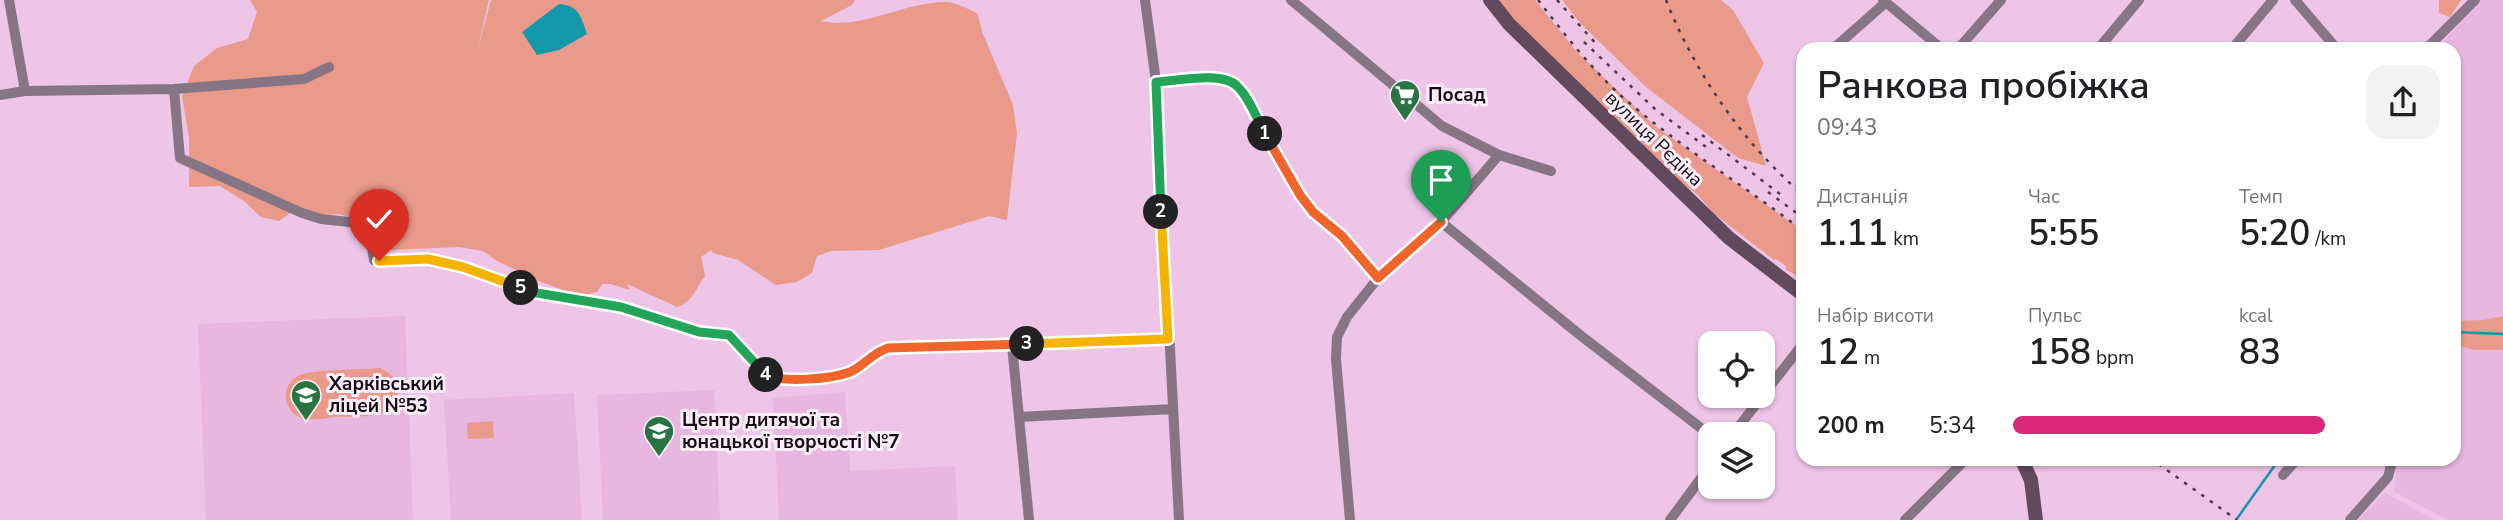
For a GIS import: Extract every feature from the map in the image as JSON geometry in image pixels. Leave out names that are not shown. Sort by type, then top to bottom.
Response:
[{"type":"main road","name":"вулиця Рєдіна","points":[[1490,0],[1509,23],[1729,238],[1796,289]]},
{"type":"main road","points":[[2025,466],[2031,480],[2036,520]]},
{"type":"street","points":[[9,0],[24,91]]},
{"type":"street","points":[[1145,0],[1156,82],[1179,520]]},
{"type":"street","points":[[1291,0],[1442,126],[1499,155],[1551,171]]},
{"type":"street","points":[[1964,42],[2001,0]]},
{"type":"street","points":[[2104,42],[2139,0]]},
{"type":"street","points":[[2238,42],[2273,0]]},
{"type":"street","points":[[2295,0],[2331,42]]},
{"type":"street","points":[[2433,42],[2474,0]]},
{"type":"street","points":[[1840,42],[1884,1],[1934,42]]},
{"type":"street","points":[[0,95],[24,91],[174,89],[304,79],[329,67]]},
{"type":"street","points":[[1156,82],[1218,78],[1229,80],[1238,87],[1300,195],[1313,212],[1342,236],[1378,278]]},
{"type":"street","points":[[174,89],[180,158],[302,213],[321,219],[368,224],[374,260],[428,259],[463,267],[537,293],[621,307],[699,332],[729,335],[762,373],[771,378],[823,377],[850,372],[876,352],[888,348],[1168,339]]},
{"type":"street","points":[[1350,520],[1336,359],[1337,337],[1347,317],[1378,278],[1441,222],[1499,155]]},
{"type":"street","points":[[1441,222],[1580,335],[1698,426]]},
{"type":"street","points":[[1012,345],[1029,520]]},
{"type":"street","points":[[1742,422],[1796,353]]},
{"type":"street","points":[[1019,417],[1174,409]]},
{"type":"street","points":[[1905,520],[1959,466]]},
{"type":"street","points":[[2031,480],[2032,466]]},
{"type":"street","points":[[2283,475],[2291,466]]},
{"type":"street","points":[[2350,520],[2388,477],[2391,466]]},
{"type":"street","points":[[1670,520],[1698,482]]},
{"type":"shaded area","points":[[250,0],[489,0],[477,52],[491,0],[855,0],[852,5],[821,21],[837,23],[868,19],[930,3],[954,3],[977,13],[1013,105],[1017,133],[1007,220],[989,216],[879,250],[831,251],[817,256],[812,273],[797,282],[776,285],[738,260],[713,253],[711,250],[701,257],[705,276],[691,298],[677,307],[627,284],[630,290],[602,284],[597,292],[579,296],[541,282],[497,261],[483,251],[459,247],[388,250],[374,223],[338,214],[323,215],[299,207],[279,221],[261,217],[244,201],[220,186],[189,187],[189,138],[182,96],[194,66],[217,48],[248,39],[257,12]]},
{"type":"shaded area","points":[[1496,0],[1535,0],[1577,52],[1655,126],[1796,226],[1796,275],[1713,213],[1697,194],[1677,180],[1542,50]]},
{"type":"shaded area","points":[[1562,0],[1721,0],[1733,10],[1764,63],[1747,97],[1766,166],[1738,158],[1646,87],[1581,24]]},
{"type":"shaded area","points":[[2439,0],[2461,0],[2450,17],[2439,13]]},
{"type":"shaded area","points":[[2479,0],[2503,0],[2503,520],[2448,520],[2394,492],[2395,466],[2461,466],[2461,42],[2443,42]]},
{"type":"shaded area","name":"Харківський ліцей №53","points":[[405,316],[413,520],[206,520],[198,324]]},
{"type":"shaded area","points":[[2503,316],[2503,350],[2475,350],[2461,347],[2461,321]]},
{"type":"shaded area","points":[[380,368],[391,375],[397,387],[394,406],[387,411],[367,416],[308,419],[299,417],[289,408],[286,396],[289,383],[300,375]]},
{"type":"shaded area","name":"Центр дитячої та юнацької творчості №7","points":[[714,390],[720,520],[603,520],[597,395]]},
{"type":"shaded area","points":[[845,392],[850,471],[955,466],[958,520],[779,520],[773,398]]},
{"type":"shaded area","points":[[574,393],[582,520],[451,520],[444,400]]},
{"type":"shaded area","points":[[493,421],[494,438],[468,439],[467,423]]},
{"type":"shaded area","points":[[2385,493],[2435,520],[2358,520]]},
{"type":"water","points":[[559,4],[575,9],[587,34],[559,50],[537,55],[522,32]]},
{"type":"waterway","points":[[2461,332],[2503,334]]},
{"type":"waterway","points":[[2236,520],[2274,466]]},
{"type":"railway","points":[[1538,0],[1586,60],[1618,93],[1662,129],[1796,226]]},
{"type":"railway","points":[[1557,0],[1598,46]]},
{"type":"railway","points":[[1666,0],[1691,54],[1723,105],[1760,152],[1796,189]]},
{"type":"railway","points":[[1584,42],[1655,109],[1706,147]]},
{"type":"railway","points":[[1702,135],[1780,194]]},
{"type":"railway","points":[[1768,192],[1796,213]]},
{"type":"railway","points":[[2161,466],[2237,520]]},
{"type":"place","name":"Посад","points":[[1405,122]]},
{"type":"place","name":"Харківський ліцей №53","points":[[306,422]]},
{"type":"place","name":"Центр дитячої та юнацької творчості №7","points":[[659,458]]},
{"type":"route","points":[[379,261],[428,259],[463,267],[537,293],[621,307],[699,332],[729,335],[762,373],[771,378],[823,377],[850,372],[876,352],[888,348],[1168,339],[1156,82],[1218,78],[1229,80],[1238,87],[1300,195],[1313,212],[1342,236],[1378,278],[1441,222]]}]
